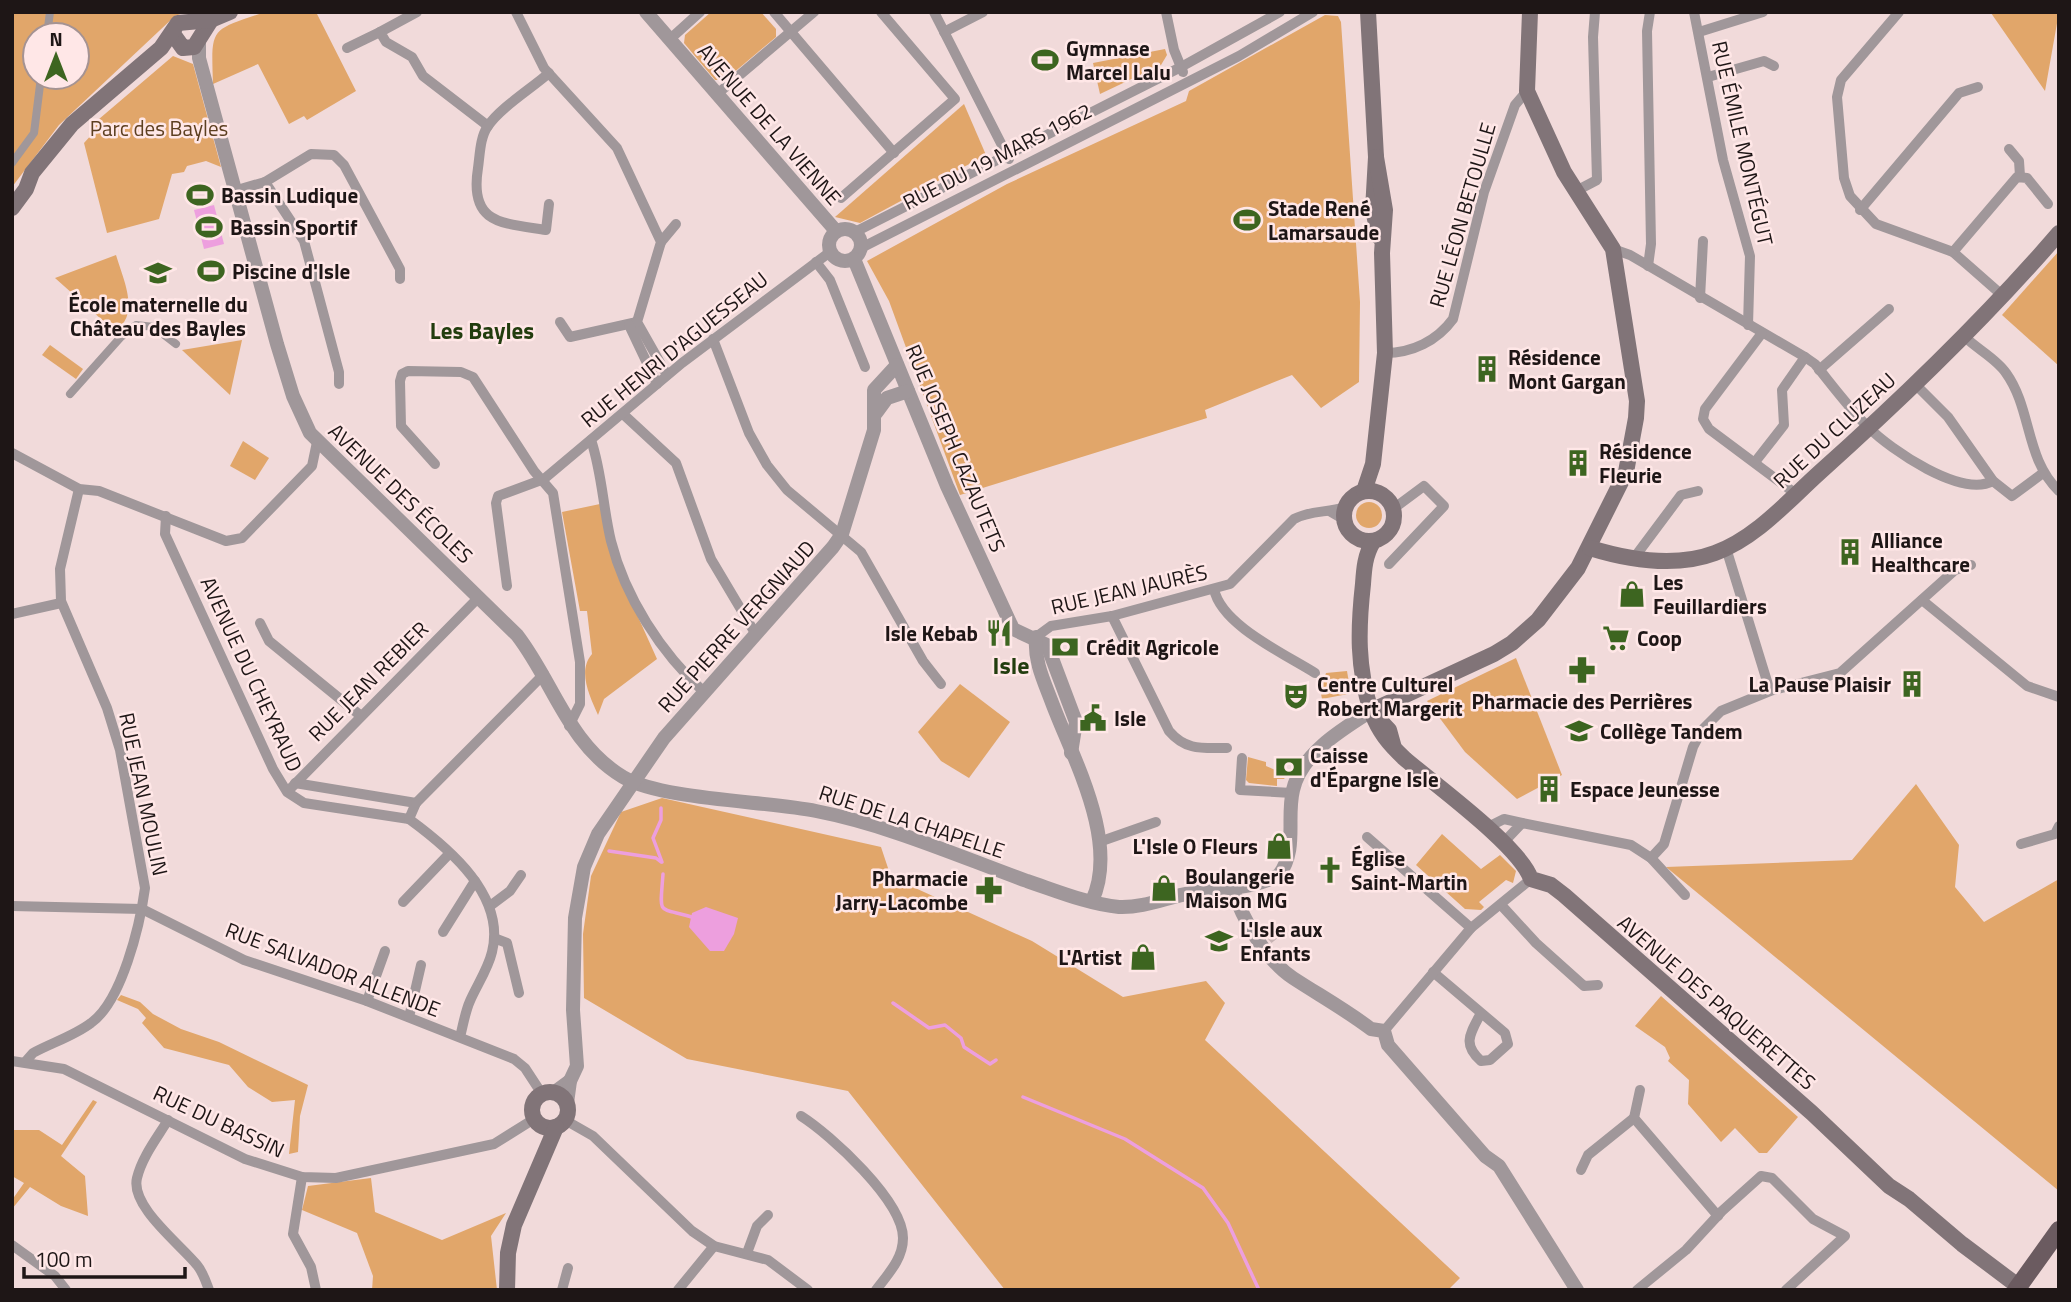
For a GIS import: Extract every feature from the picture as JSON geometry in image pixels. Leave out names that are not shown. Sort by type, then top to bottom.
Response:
[{"type":"main road","points":[[12,208],[26,189],[32,173],[72,124],[161,48],[193,38],[230,12]]},
{"type":"main road","points":[[1365,540],[1366,558],[1357,641],[1361,674],[1371,711],[1460,671],[1513,643],[1551,605],[1590,548],[1626,472],[1635,433],[1637,401],[1613,249],[1576,191],[1527,90],[1530,12]]},
{"type":"main road","points":[[1366,16],[1376,157],[1385,210],[1382,253],[1385,353],[1371,487]]},
{"type":"main road","name":"RUE DU CLUZEAU","points":[[1590,548],[1634,558],[1683,561],[1726,548],[1758,528],[1965,337],[2059,233]]},
{"type":"main road","points":[[1371,487],[1393,509],[1393,525],[1388,532],[1365,540],[1351,534],[1340,513],[1353,496],[1371,487]]},
{"type":"main road","name":"AVENUE DES PAQUERETTES","points":[[1371,711],[1389,730],[1394,748],[1503,843],[1528,868],[1531,879],[1551,885],[1564,895],[1812,1113],[1889,1186],[1909,1199],[2017,1288]]},
{"type":"main road","points":[[507,1290],[508,1253],[514,1225],[546,1146],[552,1112]]},
{"type":"main road","points":[[2017,1288],[2059,1230]]},
{"type":"street","points":[[348,48],[417,12]]},
{"type":"street","points":[[516,12],[550,73],[617,148],[661,242]]},
{"type":"street","name":"AVENUE DE LA VIENNE","points":[[646,12],[836,231]]},
{"type":"street","points":[[669,40],[701,12]]},
{"type":"street","points":[[774,12],[894,153]]},
{"type":"street","points":[[716,95],[814,12]]},
{"type":"street","points":[[841,198],[955,99],[881,12]]},
{"type":"street","points":[[934,12],[1014,168]]},
{"type":"street","points":[[944,32],[983,12]]},
{"type":"street","points":[[1166,12],[1187,81]]},
{"type":"street","points":[[855,232],[1181,67],[1280,12]]},
{"type":"street","name":"RUE DU 19 MARS 1962","points":[[858,253],[1014,168],[1239,56],[1313,12]]},
{"type":"street","points":[[1576,191],[1597,180],[1593,37],[1595,12]]},
{"type":"street","points":[[1648,266],[1651,244],[1647,31],[1650,12]]},
{"type":"street","name":"RUE ÉMILE MONTÉGUT","points":[[1694,12],[1723,160],[1750,256],[1748,325]]},
{"type":"street","points":[[1699,32],[1763,12]]},
{"type":"street","points":[[1899,12],[1841,80],[1837,97],[1844,178],[1850,196],[1860,210],[1876,224],[1952,252],[2003,296]]},
{"type":"street","points":[[380,32],[386,41],[412,57],[423,76],[488,126]]},
{"type":"street","name":"AVENUE DES ÉCOLES","points":[[193,38],[237,190],[277,344],[297,405],[317,442],[517,635],[544,674],[569,726],[594,756],[633,782]]},
{"type":"street","points":[[1708,77],[1764,61],[1774,66]]},
{"type":"street","points":[[549,204],[546,230],[489,218],[477,201],[474,189],[482,141],[488,126],[550,73]]},
{"type":"street","points":[[1860,210],[1959,93],[1978,87]]},
{"type":"street","name":"RUE LÉON BETOULLE","points":[[1385,353],[1401,353],[1425,344],[1446,329],[1452,319],[1484,192],[1515,105],[1527,90]]},
{"type":"street","points":[[12,163],[34,132],[39,91]]},
{"type":"street","points":[[2009,149],[2019,161],[2020,176],[2041,192],[2048,204]]},
{"type":"street","points":[[237,190],[265,182],[311,154],[334,155],[344,165],[400,269],[400,279]]},
{"type":"street","points":[[1952,252],[2014,178],[2020,176]]},
{"type":"street","points":[[265,182],[304,241],[339,372],[339,384]]},
{"type":"street","points":[[657,384],[633,323],[661,242],[676,224]]},
{"type":"street","points":[[850,229],[855,232],[861,238],[858,253],[840,260],[830,252],[829,245],[836,231],[850,229]]},
{"type":"street","points":[[1700,298],[1703,242]]},
{"type":"street","points":[[1613,249],[1648,266],[1805,357],[1869,428],[1927,470],[1966,485],[1993,481]]},
{"type":"street","name":"RUE HENRI D'AGUESSEAU","points":[[507,586],[496,503],[498,496],[544,479],[667,375],[830,252]]},
{"type":"street","name":"RUE JOSEPH CAZAUTETS","points":[[858,253],[897,366],[947,486],[1013,629],[1024,636],[1036,637],[1047,645],[1076,722],[1072,754],[1098,821],[1097,888],[1092,901]]},
{"type":"street","points":[[816,262],[830,280],[865,367]]},
{"type":"street","points":[[1819,370],[1889,309]]},
{"type":"street","points":[[560,322],[570,337],[633,323]]},
{"type":"street","points":[[633,323],[667,375]]},
{"type":"street","points":[[70,394],[120,338],[136,326],[154,327],[176,344]]},
{"type":"street","points":[[1762,333],[1703,414],[1709,429],[1796,494]]},
{"type":"street","points":[[1965,337],[2005,371],[2015,389],[2043,473],[2059,491]]},
{"type":"street","points":[[713,339],[749,433],[767,465],[787,490],[861,552],[923,661],[941,684]]},
{"type":"street","points":[[1755,462],[1784,425],[1782,390],[1805,357]]},
{"type":"street","points":[[876,413],[874,390],[897,366]]},
{"type":"street","points":[[435,464],[401,426],[400,381],[402,374],[408,371],[461,373],[473,377],[534,471],[544,479],[553,493],[580,662],[580,704],[569,726]]},
{"type":"street","points":[[1915,384],[1948,417],[1993,481],[2012,496],[2043,473]]},
{"type":"street","points":[[876,413],[887,398],[908,391]]},
{"type":"street","name":"RUE PIERRE VERGNIAUD","points":[[552,1112],[577,1066],[573,1010],[575,918],[584,867],[598,834],[664,738],[842,534],[862,472],[876,413]]},
{"type":"street","points":[[624,414],[676,463],[710,559],[755,633]]},
{"type":"street","points":[[591,440],[612,544],[638,608],[684,674],[704,692]]},
{"type":"street","points":[[12,453],[79,489],[99,491],[235,542],[312,466],[317,442]]},
{"type":"street","points":[[1389,564],[1444,506],[1424,486],[1393,509]]},
{"type":"street","name":"RUE JEAN MOULIN","points":[[26,1061],[33,1053],[91,1024],[107,1009],[115,995],[142,909],[145,888],[120,750],[107,708],[61,603],[60,569],[79,489]]},
{"type":"street","points":[[1634,558],[1681,495],[1698,491]]},
{"type":"street","name":"RUE JEAN JAURÈS","points":[[1036,637],[1051,625],[1112,616],[1230,584],[1294,519],[1306,513],[1340,513]]},
{"type":"street","name":"AVENUE DU CHEYRAUD","points":[[166,516],[165,534],[273,769],[287,792],[304,803],[410,819]]},
{"type":"street","points":[[1726,548],[1770,691]]},
{"type":"street","points":[[1651,858],[1664,844],[1693,747],[1702,730],[1721,711],[1770,691],[1840,673],[1955,570],[1971,565]]},
{"type":"street","points":[[1214,589],[1223,610],[1238,624],[1315,673]]},
{"type":"street","name":"RUE JEAN REBIER","points":[[287,792],[478,598]]},
{"type":"street","points":[[1922,600],[2027,686],[2059,696]]},
{"type":"street","points":[[12,614],[61,603]]},
{"type":"street","points":[[1112,616],[1169,731],[1178,742],[1192,748],[1227,748]]},
{"type":"street","points":[[260,623],[269,641],[361,716]]},
{"type":"street","points":[[460,1037],[468,1005],[492,955],[494,938],[490,906],[475,881],[410,819],[416,803],[544,674]]},
{"type":"street","points":[[1241,758],[1240,790],[1292,793],[1297,776],[1318,749],[1371,711]]},
{"type":"street","name":"RUE DE LA CHAPELLE","points":[[633,782],[664,790],[817,811],[877,828],[1092,901],[1142,907],[1194,892],[1233,889],[1267,881],[1282,871],[1288,859],[1292,834],[1292,793]]},
{"type":"street","name":"AVENUE DU CHEYRAUD","points":[[295,783],[416,803]]},
{"type":"street","points":[[1486,828],[1504,819],[1631,845],[1651,858],[1685,895]]},
{"type":"street","points":[[1099,842],[1156,822]]},
{"type":"street","points":[[1503,843],[1513,837],[1522,823]]},
{"type":"street","points":[[2021,844],[2055,834],[2059,826]]},
{"type":"street","points":[[1367,837],[1471,929]]},
{"type":"street","points":[[402,902],[449,854]]},
{"type":"street","points":[[490,906],[509,891],[521,875]]},
{"type":"street","points":[[1384,1031],[1471,929],[1502,906],[1531,879]]},
{"type":"street","points":[[443,932],[475,881]]},
{"type":"street","points":[[1233,889],[1240,909],[1291,977],[1371,1029],[1384,1031]]},
{"type":"street","name":"RUE SALVADOR ALLENDE","points":[[12,906],[142,909],[244,960],[367,1001],[514,1059],[525,1068],[552,1112]]},
{"type":"street","points":[[1502,906],[1536,943],[1584,986],[1598,985]]},
{"type":"street","points":[[494,938],[507,943],[512,952],[519,993]]},
{"type":"street","points":[[367,1001],[385,951]]},
{"type":"street","points":[[409,1017],[421,965]]},
{"type":"street","points":[[1433,972],[1481,1013]]},
{"type":"street","points":[[1384,1031],[1388,1045],[1485,1156],[1499,1166],[1577,1290]]},
{"type":"street","name":"RUE DU BASSIN","points":[[12,1061],[26,1061],[64,1069],[244,1159],[302,1177],[336,1178],[494,1144],[552,1112]]},
{"type":"street","points":[[1581,1170],[1588,1155],[1634,1118],[1640,1090]]},
{"type":"street","points":[[552,1112],[593,1136],[692,1231],[714,1246],[768,1261],[808,1290]]},
{"type":"street","points":[[801,1116],[821,1128],[863,1169],[897,1216],[903,1237],[899,1260],[876,1290]]},
{"type":"street","points":[[1634,1118],[1718,1216]]},
{"type":"street","points":[[169,1120],[142,1163],[136,1181],[137,1196],[144,1208],[199,1268],[209,1290]]},
{"type":"street","points":[[302,1177],[293,1234],[311,1267],[316,1290]]},
{"type":"street","points":[[1637,1290],[1686,1250],[1755,1178],[1772,1178],[1813,1219],[1845,1236],[1786,1290]]},
{"type":"street","points":[[747,1253],[757,1226],[768,1215]]},
{"type":"street","points":[[12,1245],[55,1276],[66,1290]]},
{"type":"street","points":[[681,1289],[714,1246]]},
{"type":"street","points":[[562,1290],[568,1268]]},
{"type":"green space","points":[[12,12],[186,12],[175,16],[59,125],[12,187]]},
{"type":"green space","points":[[265,12],[316,12],[356,91],[307,120],[304,116],[289,124],[258,64],[213,84],[213,51],[218,33],[233,23]]},
{"type":"green space","points":[[711,12],[761,12],[776,29],[776,37],[725,80],[715,80],[684,43],[685,35]]},
{"type":"green space","points":[[2059,12],[2045,91],[1991,13]]},
{"type":"green space","points":[[1325,15],[1338,16],[1341,22],[1360,302],[1359,382],[1321,408],[1292,375],[1205,410],[1207,418],[960,495],[889,301],[867,261],[1007,184],[1186,101],[1189,91]]},
{"type":"green space","points":[[1165,49],[1167,55],[1161,65],[1100,94],[1093,63]]},
{"type":"green space","name":"Parc des Bayles","points":[[173,56],[193,64],[221,167],[206,161],[187,166],[184,172],[172,174],[159,219],[107,233],[84,143],[94,132],[92,125]]},
{"type":"green space","points":[[964,104],[986,155],[860,223],[835,217]]},
{"type":"green space","points":[[2059,251],[2059,366],[2002,315]]},
{"type":"green space","points":[[116,255],[129,304],[128,313],[118,328],[110,327],[55,278]]},
{"type":"green space","points":[[242,340],[230,395],[182,350]]},
{"type":"green space","points":[[50,345],[83,369],[76,379],[42,355]]},
{"type":"green space","points":[[243,441],[269,458],[255,480],[230,466]]},
{"type":"green space","points":[[1369,502],[1378,506],[1382,515],[1378,524],[1369,528],[1360,524],[1356,515],[1360,506]]},
{"type":"green space","points":[[600,504],[612,559],[657,659],[604,699],[598,715],[585,676],[585,668],[592,654],[587,611],[580,611],[562,512]]},
{"type":"green space","points":[[1516,658],[1562,775],[1517,799],[1465,752],[1427,701]]},
{"type":"green space","points":[[1347,671],[1350,689],[1348,694],[1322,699],[1320,688],[1326,673]]},
{"type":"green space","points":[[960,684],[1010,722],[969,778],[941,761],[918,732]]},
{"type":"green space","points":[[1248,757],[1266,762],[1266,766],[1287,775],[1284,779],[1277,779],[1277,786],[1249,783],[1246,780]]},
{"type":"green space","points":[[1916,784],[1959,845],[1955,887],[1984,922],[2059,879],[2059,1191],[1666,867],[1852,860]]},
{"type":"green space","points":[[662,798],[881,847],[891,877],[1032,941],[1123,997],[1206,981],[1225,1003],[1205,1040],[1460,1278],[1448,1290],[1005,1290],[848,1091],[687,1059],[584,998],[583,934],[591,876],[621,812]]},
{"type":"green space","points":[[1442,834],[1481,869],[1500,855],[1516,871],[1513,883],[1506,880],[1479,902],[1484,907],[1481,910],[1465,909],[1416,865]]},
{"type":"green space","points":[[121,995],[140,1002],[153,1014],[181,1029],[219,1042],[308,1085],[300,1116],[298,1152],[289,1154],[295,1100],[272,1102],[248,1087],[229,1065],[164,1048],[142,1023],[146,1018],[138,1009],[117,1000]]},
{"type":"green space","points":[[1661,996],[1798,1117],[1767,1153],[1759,1153],[1735,1128],[1721,1142],[1688,1104],[1689,1080],[1668,1061],[1670,1058],[1665,1047],[1635,1026]]},
{"type":"green space","points":[[93,1100],[97,1102],[61,1156],[85,1176],[88,1216],[61,1206],[30,1187],[12,1209],[12,1200],[24,1183],[12,1176],[12,1130],[39,1130],[62,1145]]},
{"type":"green space","points":[[371,1178],[375,1212],[442,1240],[506,1213],[491,1236],[497,1290],[372,1290],[373,1276],[357,1233],[302,1210],[308,1186]]},
{"type":"shaded area","name":"Bassin Sportif","points":[[214,205],[224,244],[204,249],[194,210]]},
{"type":"shaded area","points":[[706,907],[738,918],[734,934],[724,951],[710,951],[689,927],[692,913]]},
{"type":"waterway","points":[[661,808],[661,820],[653,838],[662,862]]},
{"type":"waterway","points":[[609,851],[656,858],[661,862]]},
{"type":"waterway","points":[[663,874],[663,908],[695,918]]},
{"type":"waterway","points":[[893,1003],[929,1028],[945,1025],[961,1038],[964,1047],[990,1064],[996,1060]]},
{"type":"waterway","points":[[1023,1097],[1125,1139],[1203,1188],[1228,1223],[1259,1290]]},
{"type":"tunnel","points":[[1269,940],[1280,931]]},
{"type":"place","name":"Gymnase Marcel Lalu","points":[[1045,60]]},
{"type":"place","name":"Bassin Ludique","points":[[200,195]]},
{"type":"place","name":"Stade René Lamarsaude","points":[[1247,220]]},
{"type":"place","name":"Bassin Sportif","points":[[209,227]]},
{"type":"place","name":"Piscine d'Isle","points":[[211,271]]},
{"type":"place","name":"École maternelle du Château des Bayles","points":[[158,273]]},
{"type":"place","name":"Résidence Mont Gargan","points":[[1487,369]]},
{"type":"place","name":"Résidence Fleurie","points":[[1578,463]]},
{"type":"place","name":"Alliance Healthcare","points":[[1850,552]]},
{"type":"place","name":"Les Feuillardiers","points":[[1632,594]]},
{"type":"place","name":"Isle Kebab","points":[[999,633]]},
{"type":"place","name":"Coop","points":[[1616,638]]},
{"type":"place","name":"Crédit Agricole","points":[[1065,647]]},
{"type":"place","name":"Pharmacie des Perrières","points":[[1582,670]]},
{"type":"place","name":"La Pause Plaisir","points":[[1912,684]]},
{"type":"place","name":"Centre Culturel Robert Margerit","points":[[1296,696]]},
{"type":"place","name":"Isle","points":[[1093,718]]},
{"type":"place","name":"Collège Tandem","points":[[1579,731]]},
{"type":"place","name":"Caisse d'Épargne Isle","points":[[1289,767]]},
{"type":"place","name":"Espace Jeunesse","points":[[1549,789]]},
{"type":"place","name":"L'Isle O Fleurs","points":[[1279,846]]},
{"type":"place","name":"Église Saint-Martin","points":[[1330,870]]},
{"type":"place","name":"Boulangerie Maison MG","points":[[1164,888]]},
{"type":"place","name":"Pharmacie Jarry-Lacombe","points":[[989,890]]},
{"type":"place","name":"L'Isle aux Enfants","points":[[1219,941]]},
{"type":"place","name":"L'Artist","points":[[1143,957]]},
{"type":"district","name":"Les Bayles","points":[[482,330]]},
{"type":"district","name":"Isle","points":[[1011,665]]}]
